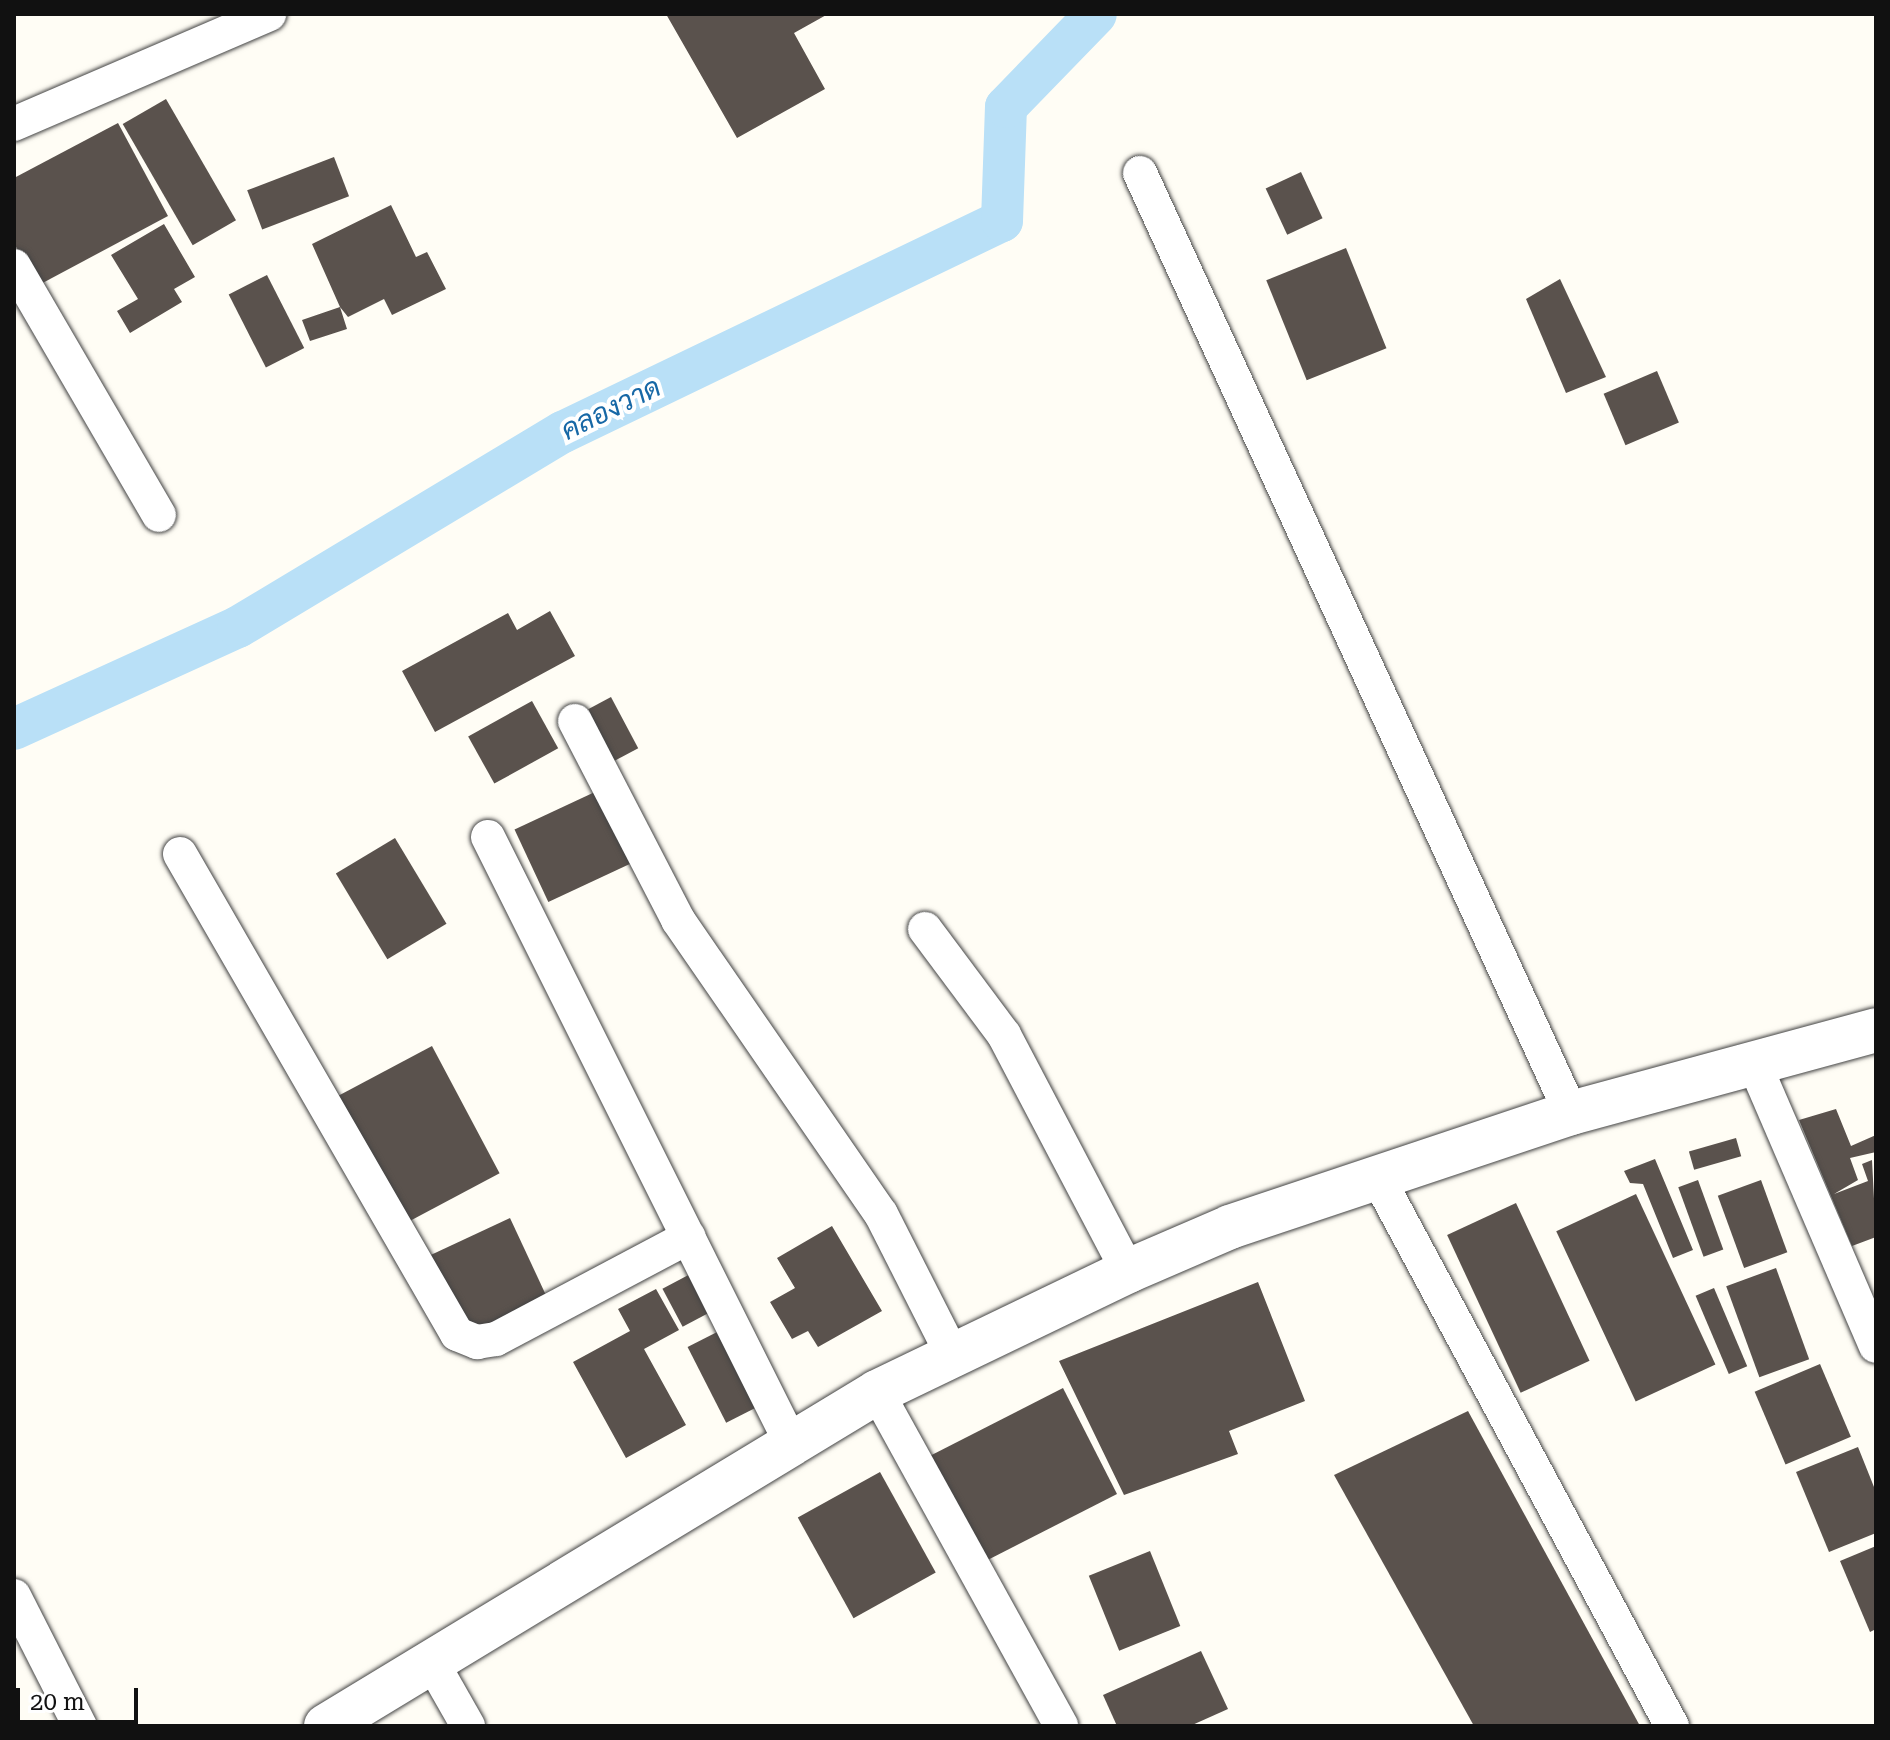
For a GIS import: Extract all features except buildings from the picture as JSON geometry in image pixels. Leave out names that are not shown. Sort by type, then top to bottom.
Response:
[{"type":"street","points":[[14,124],[269,14]]},
{"type":"street","points":[[1140,173],[1571,1113]]},
{"type":"street","points":[[14,266],[159,515]]},
{"type":"street","points":[[575,721],[678,920],[881,1214],[953,1356]]},
{"type":"street","points":[[488,837],[792,1445]]},
{"type":"street","points":[[180,854],[457,1334],[477,1342],[496,1339],[689,1237]]},
{"type":"street","points":[[925,929],[1004,1035],[1128,1271]]},
{"type":"street","points":[[326,1726],[430,1659],[877,1392],[1128,1271],[1230,1227],[1571,1113],[1876,1030]]},
{"type":"street","points":[[1754,1063],[1876,1346]]},
{"type":"street","points":[[1378,1178],[1672,1726]]},
{"type":"street","points":[[877,1392],[1061,1726]]},
{"type":"street","points":[[14,1596],[80,1726]]},
{"type":"street","points":[[430,1659],[468,1726]]},
{"type":"waterway","name":"คลองวาด","points":[[14,729],[238,627],[563,432],[1002,221],[1006,107],[1096,14]]}]
